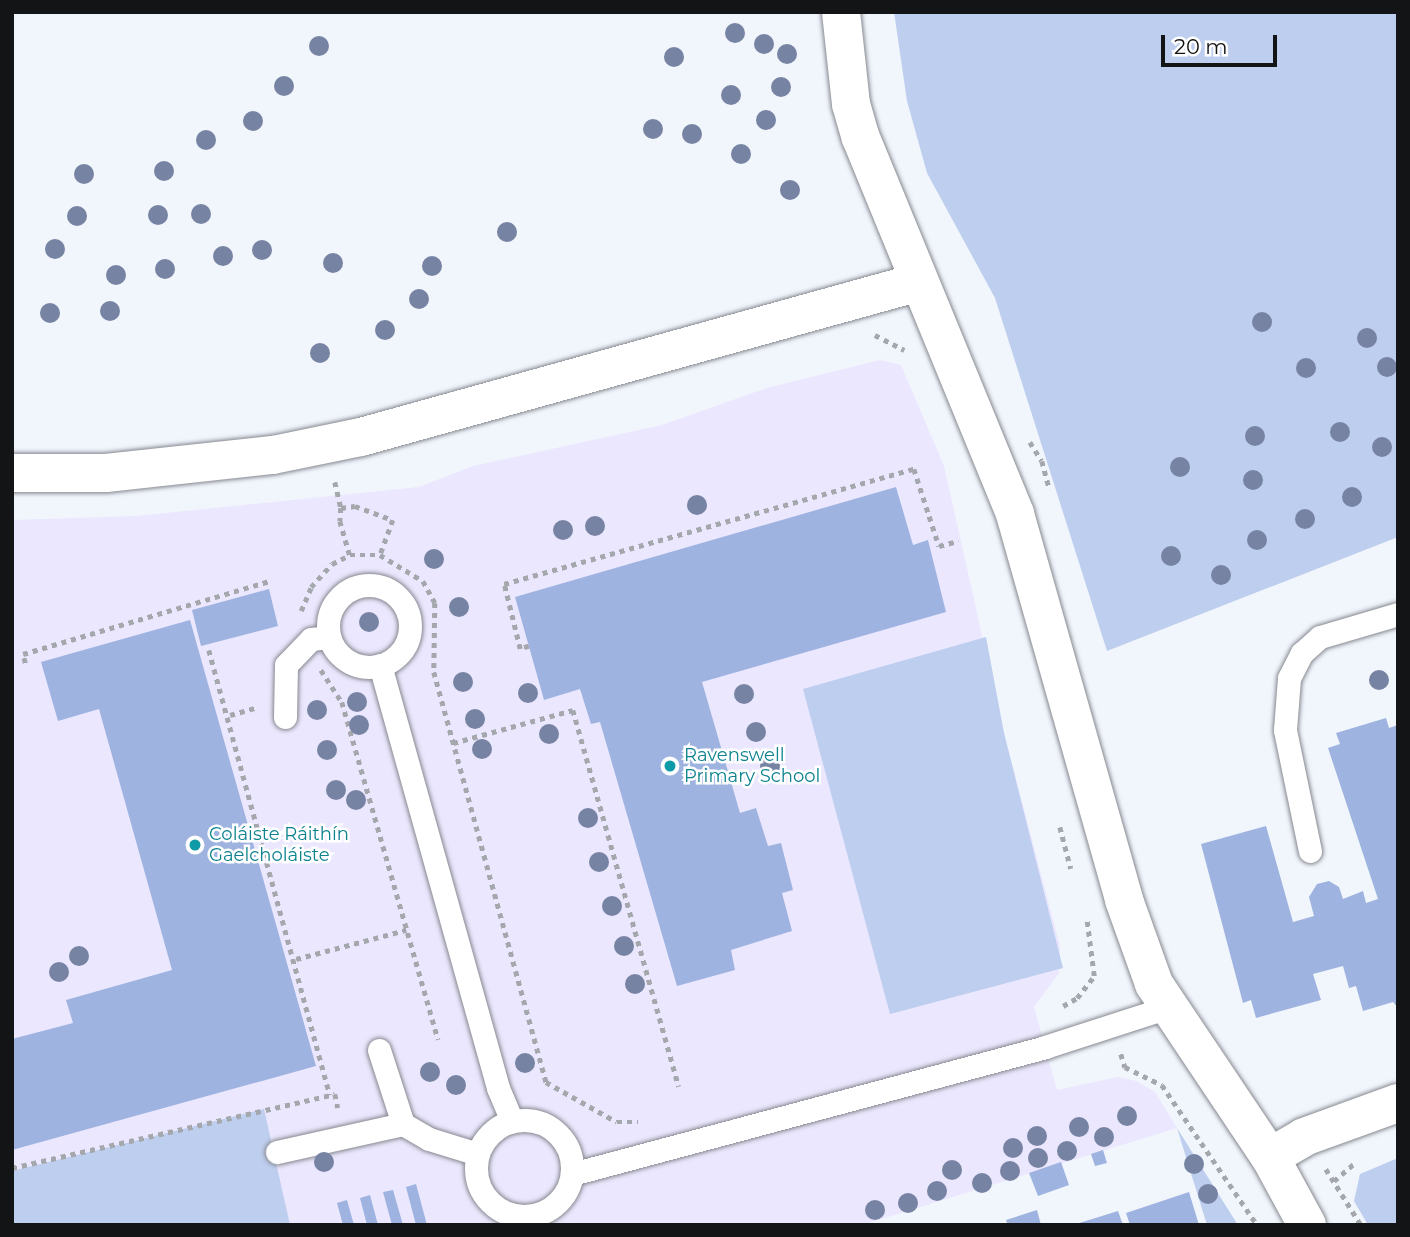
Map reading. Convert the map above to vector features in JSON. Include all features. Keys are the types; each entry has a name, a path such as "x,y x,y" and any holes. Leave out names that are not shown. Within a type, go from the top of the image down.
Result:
{"street":[{"path":"841,12 857,127 874,178 1015,514 1124,900 1166,1008 1270,1157 1307,1225"},
{"path":"12,473 106,473 285,453 361,437 919,282"},
{"path":"1270,1157 1304,1137 1398,1103"}],"lane":[{"path":"365,585 391,591 407,612 408,635 402,650 380,665 368,667 344,659 329,637 329,615 342,595 365,585"},
{"path":"1310,851 1284,730 1289,678 1302,653 1320,638 1398,614"},
{"path":"285,717 283,679 286,665 310,639 329,637"},
{"path":"380,665 498,1088 512,1121"},
{"path":"572,1174 1110,1027 1166,1008"},
{"path":"379,1050 403,1124 429,1139 478,1154"},
{"path":"512,1121 543,1123 556,1131 569,1151 572,1174 563,1195 546,1210 515,1214 494,1204 479,1185 478,1154 485,1139 512,1121"},
{"path":"278,1152 403,1124"}],"path":[{"path":"863,334 887,339 909,353"},
{"path":"529,646 520,649 504,584 914,469 939,546 958,541"},
{"path":"355,506 393,520 380,555 408,568 432,595 438,621 434,672 546,1082 617,1122 640,1122 651,1154"},
{"path":"341,508 340,521 350,555"},
{"path":"25,663 23,654 269,581"},
{"path":"300,647 339,695 438,1040"},
{"path":"209,650 296,959 330,1095"},
{"path":"453,743 573,710 679,1086"},
{"path":"1056,813 1074,877"},
{"path":"1055,1009 1077,998 1094,976 1084,911"},
{"path":"296,959 406,930"},
{"path":"1110,1027 1125,1067 1162,1085 1257,1225"},
{"path":"12,1168 335,1094 347,1136"},
{"path":"1334,1181 1361,1225"}],"shaded area":[{"path":"894,12 1398,12 1398,537 1107,651 995,298 927,173 907,101"},
{"path":"880,360 901,365 944,466 1004,733 1060,946 1059,973 1034,1007 1057,1090 1118,1077 1136,1081 1155,1092 1177,1128 862,1225 12,1225 12,520 137,516 419,487 473,466 662,425 767,388"},
{"path":"986,637 1004,733 1063,968 890,1014 803,689"},
{"path":"264,1109 290,1225 12,1225 12,1171"},
{"path":"1177,1128 1236,1222 1238,1225 1207,1225"},
{"path":"1398,1158 1398,1225 1368,1225 1354,1201 1360,1174"}],"building":[{"name":"Ravenswell Primary School","path":"896,487 913,545 928,540 946,612 702,682 740,813 756,808 768,846 781,843 793,890 782,893 792,931 731,950 735,970 677,986 600,722 591,724 580,689 544,700 515,597"},
{"path":"269,589 278,626 201,646 192,610"},
{"name":"Coláiste Ráithín Gaelcholáiste","path":"190,620 316,1066 12,1150 12,1039 73,1023 66,1000 172,970 99,709 58,721 41,662"},
{"path":"1386,718 1389,728 1398,725 1398,1008 1393,1002 1363,1011 1356,986 1349,988 1343,966 1313,974 1321,1000 1256,1018 1251,1000 1243,1003 1201,844 1266,826 1293,922 1314,916 1309,897 1317,884 1329,881 1339,887 1343,899 1363,891 1366,903 1378,899 1328,748 1340,744 1336,733"},
{"path":"1103,1150 1107,1163 1095,1166 1091,1154"},
{"path":"1061,1162 1069,1185 1038,1196 1029,1173"},
{"path":"416,1184 427,1225 416,1225 406,1187"},
{"path":"393,1190 403,1225 392,1225 383,1192"},
{"path":"1189,1192 1199,1225 1130,1225 1126,1213"},
{"path":"370,1195 378,1225 367,1225 360,1198"},
{"path":"347,1200 354,1225 343,1225 337,1203"},
{"path":"1037,1210 1041,1225 1008,1225 1006,1220"},
{"path":"1118,1211 1123,1225 1076,1225 1076,1224"}],"place":[{"name":"Ravenswell Primary School","path":"670,766"},
{"name":"Coláiste Ráithín Gaelcholáiste","path":"195,845"}]}
